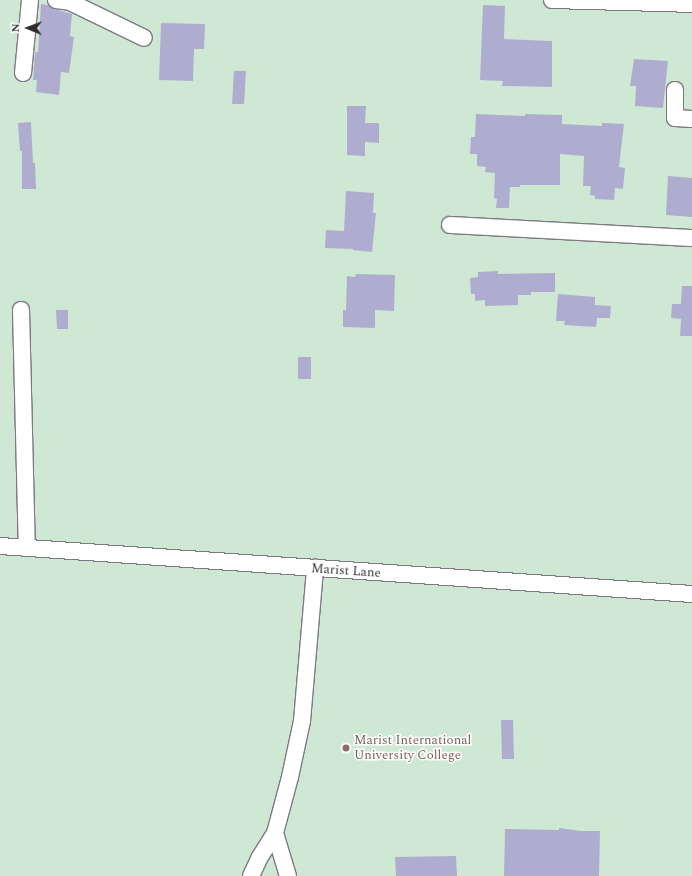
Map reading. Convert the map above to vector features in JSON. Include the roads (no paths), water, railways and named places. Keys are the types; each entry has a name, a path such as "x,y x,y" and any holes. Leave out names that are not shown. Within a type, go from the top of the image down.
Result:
{"street":[{"path":"23,73 30,0"},
{"path":"56,0 70,2 144,38"},
{"path":"552,0 692,4"},
{"path":"675,90 675,118 692,119"},
{"path":"450,225 692,238"},
{"path":"21,310 27,548"},
{"name":"Marist Lane","path":"0,546 692,594"},
{"path":"251,876 260,857 275,833 290,777 302,721 315,568"},
{"path":"275,833 288,876"}],"place":[{"name":"Marist International University College","path":"346,748"}]}
